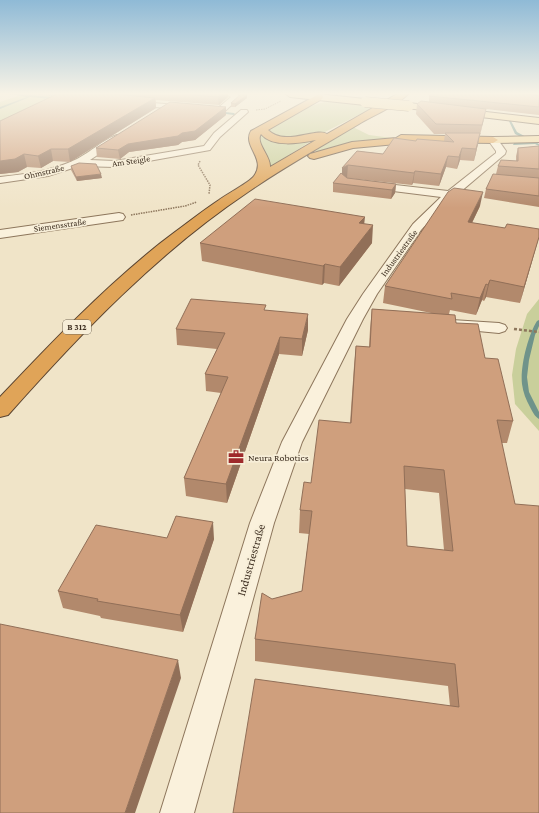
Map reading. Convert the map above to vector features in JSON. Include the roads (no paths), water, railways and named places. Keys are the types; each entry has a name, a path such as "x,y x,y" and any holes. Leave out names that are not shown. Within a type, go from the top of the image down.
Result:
{"highway":[{"path":"256,132 253,137 254,142 262,155 264,166 263,177 340,148 366,143 415,139 493,140"},
{"path":"264,132 267,136 293,140 313,138 332,132"},
{"name":"B 312","path":"0,410 60,344 140,269 204,217 263,177 338,132"},
{"path":"368,132 415,139"}],"main road":[{"path":"493,140 539,139"}],"street":[{"name":"Am Steigle","path":"78,163 115,164 207,148 221,132"},
{"name":"Ohmstraße","path":"0,180 41,174 78,163 126,133"},
{"name":"Industriestraße","path":"177,813 262,522 292,442 363,320 389,266 417,227 451,194 480,178 500,154 501,151 493,140"},
{"path":"355,183 451,194"},
{"name":"Siemensstraße","path":"0,234 119,217"},
{"path":"439,324 499,328"}],"waterway":[{"path":"515,132 539,145"},
{"path":"514,144 534,144"},
{"path":"539,322 535,328 532,338 526,360 524,377 526,392 539,417"}],"place":[{"name":"Neura Robotics","path":"236,457"}]}
